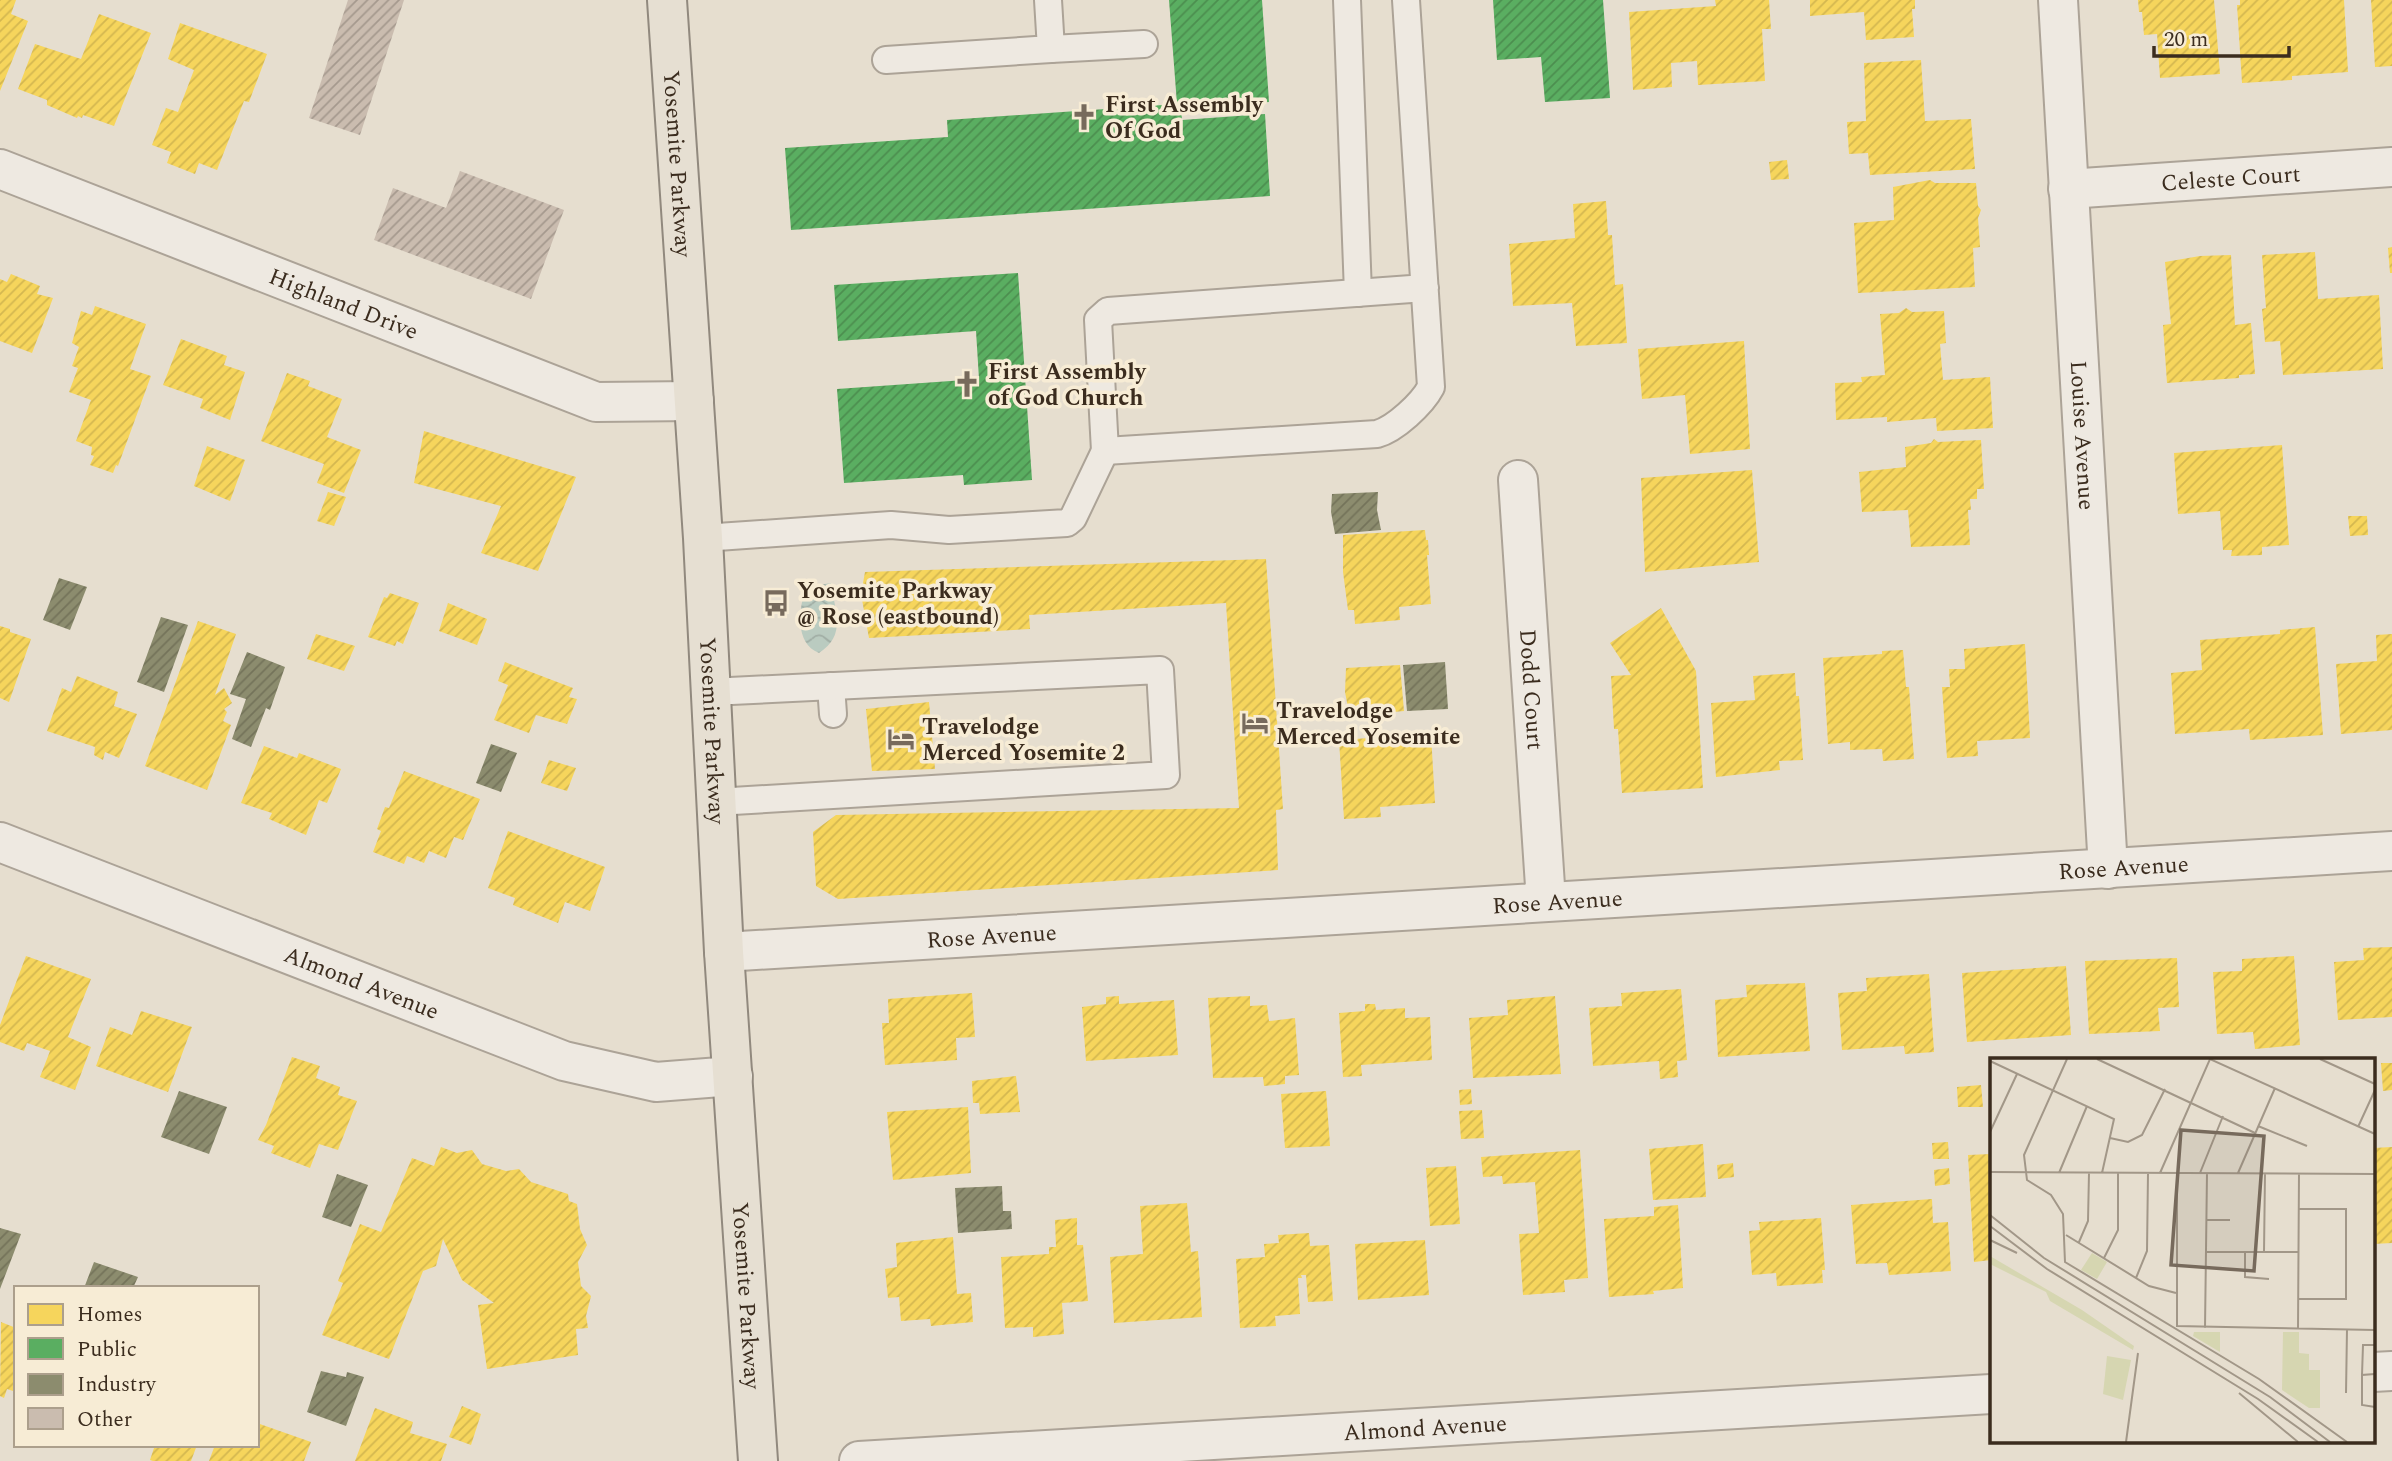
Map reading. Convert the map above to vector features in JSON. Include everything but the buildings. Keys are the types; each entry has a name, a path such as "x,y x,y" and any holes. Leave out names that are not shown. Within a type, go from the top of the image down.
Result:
{"main road":[{"name":"Yosemite Parkway","path":"667,0 694,401 724,952 758,1461"}],"street":[{"name":"Louise Avenue","path":"2058,0 2108,869"},
{"name":"Celeste Court","path":"2068,189 2392,167"},
{"name":"Highland Drive","path":"0,169 596,402 694,401"},
{"name":"Dodd Court","path":"1518,480 1546,901"},
{"name":"Almond Avenue","path":"0,842 564,1062 656,1082 733,1076"},
{"name":"Rose Avenue","path":"724,952 2392,851"},
{"path":"2374,1372 2392,1371"},
{"name":"Almond Avenue","path":"859,1461 1990,1394"}],"lane":[{"path":"1048,0 1051,49"},
{"path":"1347,0 1359,293"},
{"path":"1105,451 1377,434 1385,431 1427,394 1431,387 1406,0"},
{"path":"886,60 1144,44"},
{"path":"702,538 891,525 949,530 1067,523 1073,518 1105,451 1098,320 1102,314 1108,311 1425,288"},
{"path":"710,692 1160,670 1166,775 837,784 716,802"},
{"path":"831,685 833,714"}],"water":[{"path":"831,583 836,631 828,646 819,653 805,641 800,614 806,587"}],"place":[{"name":"First Assembly Of God","path":"1084,117"},
{"name":"First Assembly of God Church","path":"967,384"},
{"name":"Yosemite Parkway @ Rose (eastbound)","path":"776,603"},
{"name":"Travelodge Merced Yosemite","path":"1255,723"},
{"name":"Travelodge Merced Yosemite 2","path":"901,739"}]}
